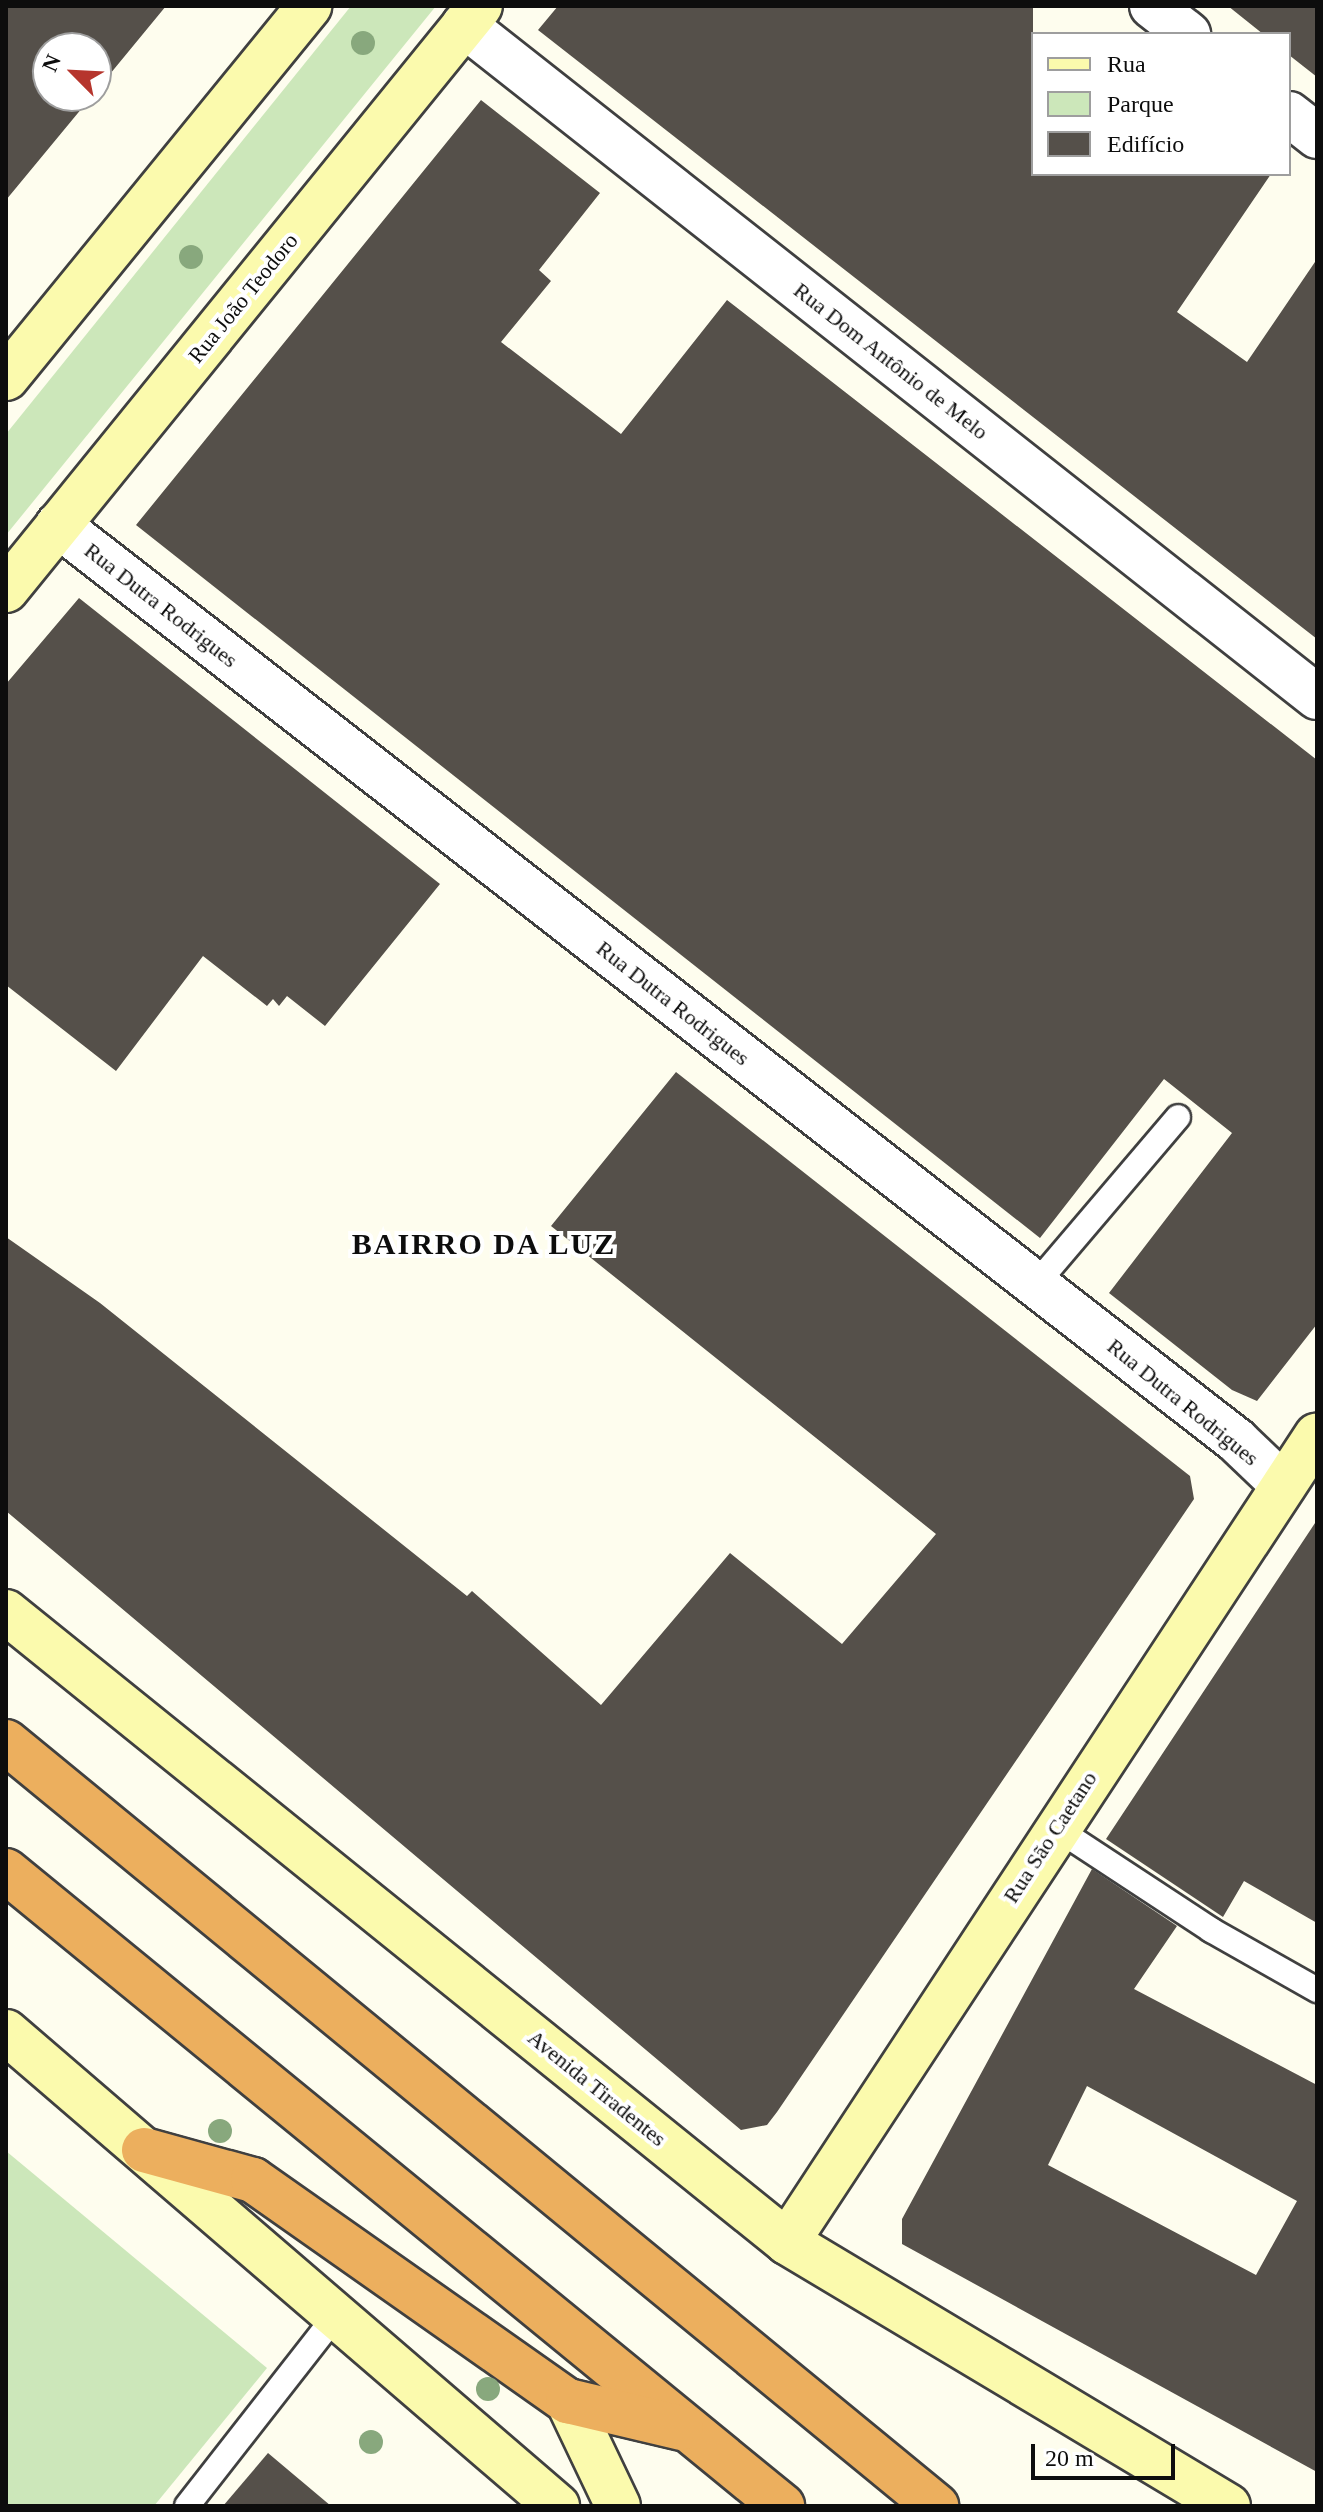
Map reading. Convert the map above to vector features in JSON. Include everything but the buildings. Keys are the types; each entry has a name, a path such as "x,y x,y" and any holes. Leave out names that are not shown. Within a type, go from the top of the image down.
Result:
{"highway":[{"path":"6,1742 936,2506"},
{"path":"6,1871 782,2506"},
{"path":"144,2150 253,2180 568,2401 691,2430"}],"main road":[{"path":"6,378 309,6"},
{"name":"Rua João Teodoro","path":"6,590 472,16"},
{"name":"Rua São Caetano","path":"787,2242 1056,1828 1317,1435"},
{"name":"Avenida Tiradentes","path":"6,1612 787,2242 1228,2506"},
{"path":"6,2032 557,2506"},
{"path":"568,2401 618,2506"}],"street":[{"path":"1152,6 1185,32"},
{"name":"Rua Dom Antônio de Melo","path":"472,16 1317,697"},
{"path":"1291,116 1317,136"},
{"name":"Rua Dutra Rodrigues","path":"58,525 1237,1441 1283,1485"}],"lane":[{"path":"1036,1284 1178,1117"},
{"path":"1056,1828 1211,1930 1317,1990"},
{"path":"187,2506 336,2315"}],"green space":[{"path":"351,6 436,6 6,535 6,434"},
{"path":"6,2151 267,2368 154,2506 6,2506"}],"district":[{"name":"BAIRRO DA LUZ","path":"484,1244"}]}
